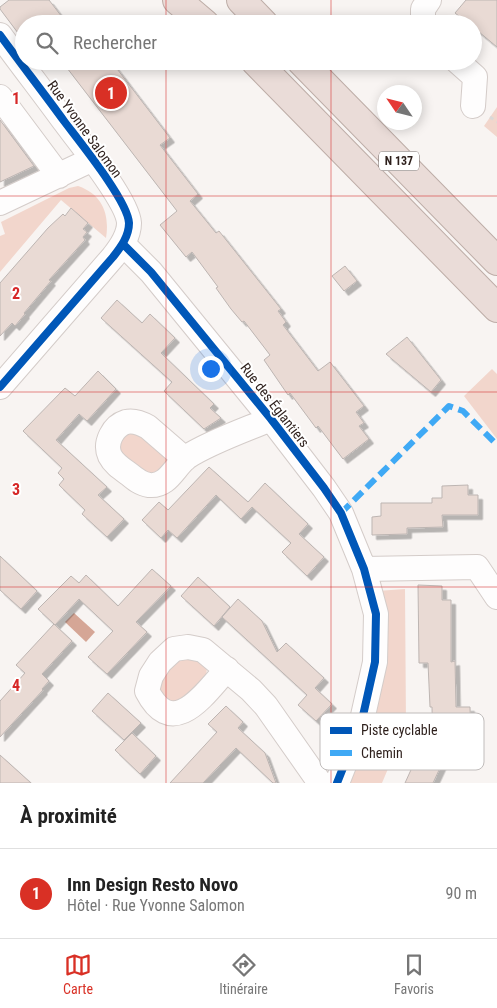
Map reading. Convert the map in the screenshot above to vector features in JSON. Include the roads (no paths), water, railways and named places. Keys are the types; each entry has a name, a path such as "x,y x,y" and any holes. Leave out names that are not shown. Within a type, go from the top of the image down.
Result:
{"highway":[{"path":"177,0 194,15"},
{"path":"194,0 209,15"},
{"path":"241,0 255,15"},
{"path":"261,70 274,81"},
{"name":"N 137","path":"264,70 497,308"},
{"name":"N 137","path":"310,70 497,261"}],"street":[{"path":"423,15 423,9 429,0"},
{"name":"Rue Yvonne Salomon","path":"0,35 15,55"},
{"name":"Rue Yvonne Salomon","path":"26,70 93,159 126,211 129,222 128,232 123,244"},
{"path":"468,70 475,76 473,106"},
{"path":"0,98 59,176"},
{"path":"0,203 93,159"},
{"path":"0,387 123,244"},
{"name":"Rue des Églantiers","path":"123,244 151,272 271,419 341,513 364,569 376,614 375,662 364,713"},
{"path":"185,459 196,451 271,419"},
{"path":"364,569 477,567 497,596"},
{"path":"227,669 266,706 320,783"},
{"name":"Rue des Églantiers","path":"337,783 342,770"}],"place":[{"name":"Inn Design Resto Novo","path":"111,93"}]}
